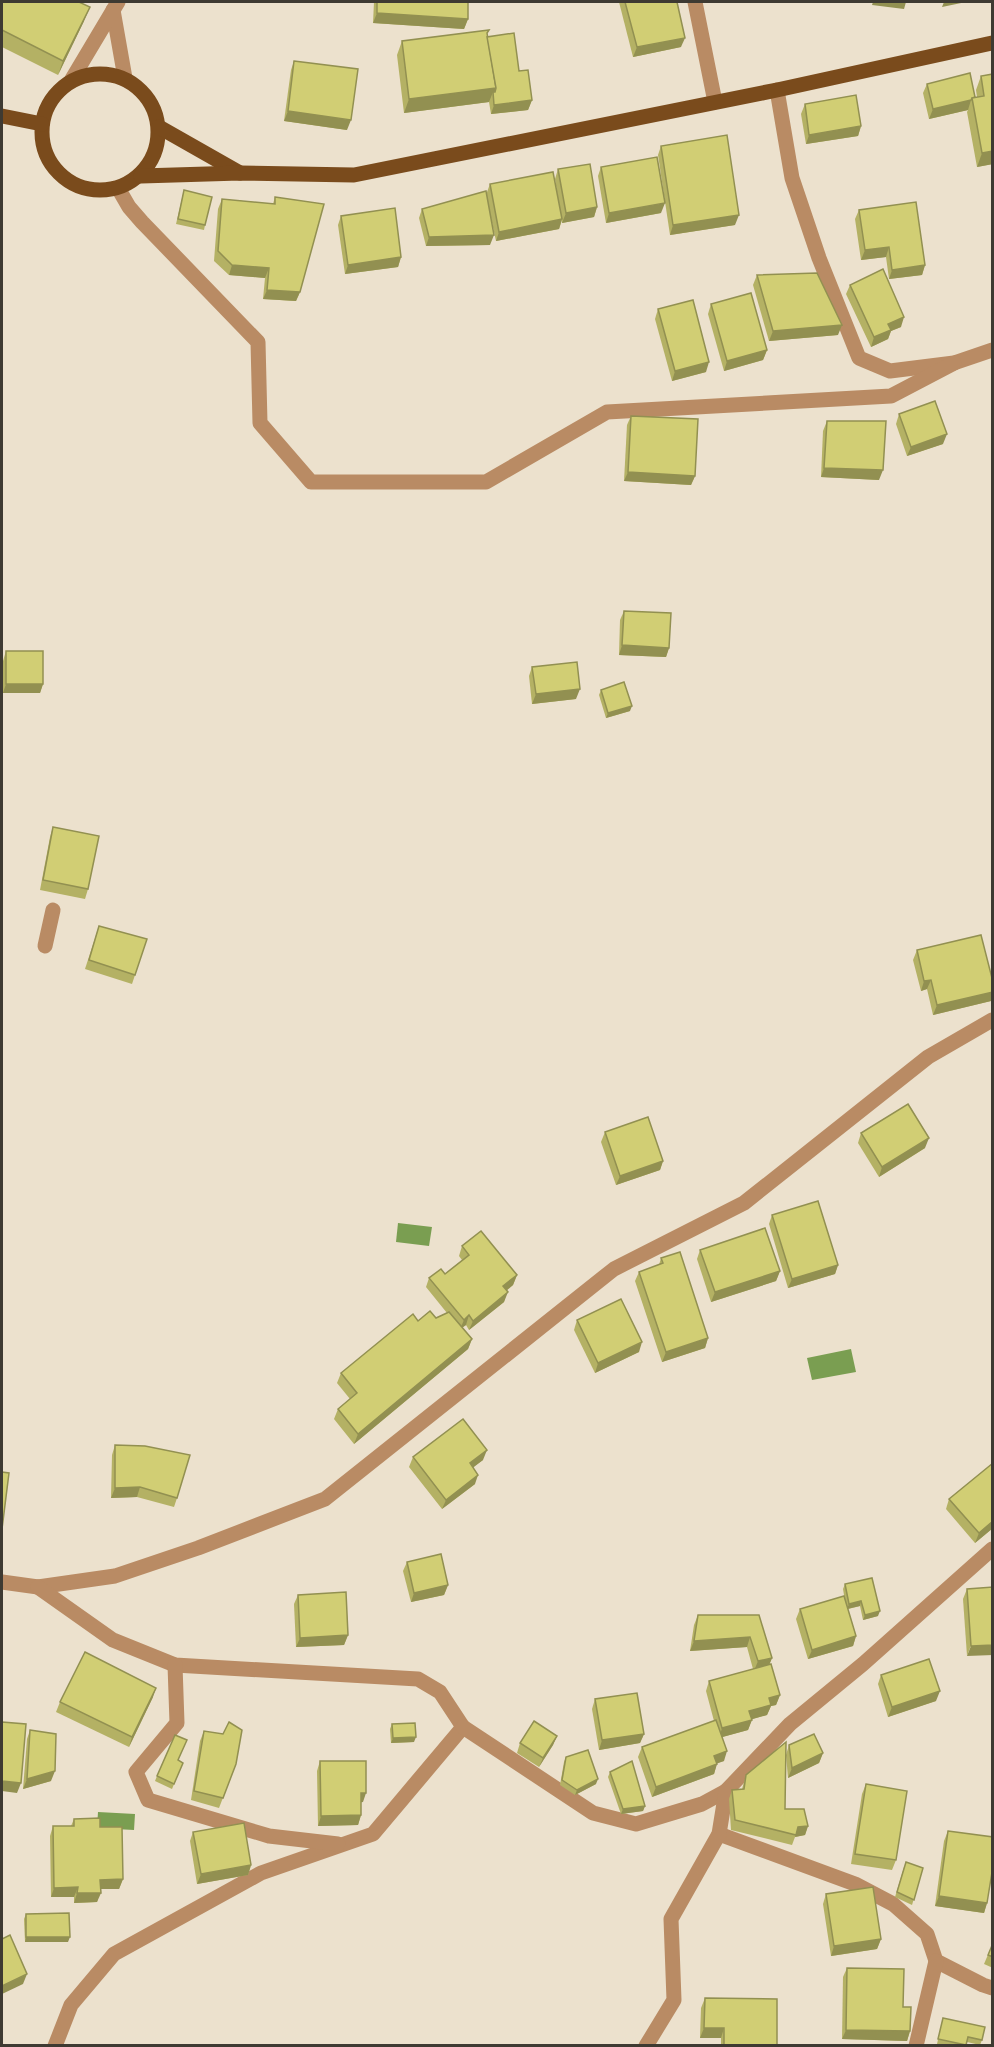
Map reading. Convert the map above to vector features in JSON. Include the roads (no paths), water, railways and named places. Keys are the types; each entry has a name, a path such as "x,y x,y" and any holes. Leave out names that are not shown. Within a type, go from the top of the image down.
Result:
{"main road":[{"path":"141,176 157,147 159,127 154,109 145,93 125,78 104,73 72,79 59,89 47,105 42,124 42,144 50,162 63,177 80,187 99,190 118,188 141,176 240,173 354,175 777,90 993,43"},
{"path":"2,116 42,124"},
{"path":"159,127 240,173"}],"street":[{"path":"695,2 715,102"},
{"path":"115,6 125,78"},
{"path":"72,79 115,6"},
{"path":"777,90 792,178 819,258 859,358 890,371 954,363"},
{"path":"118,188 129,207 142,222 258,342 260,423 311,482 486,482 607,412 891,396 954,363 993,350"},
{"path":"45,946 53,910"},
{"path":"2,1582 38,1587 115,1576 198,1548 325,1499 614,1269 744,1203 928,1057 993,1020"},
{"path":"38,1587 113,1640 175,1665 418,1678 440,1692 463,1727 593,1813 636,1824 702,1804 726,1791 790,1724 993,1549"},
{"path":"175,1665 177,1723 136,1772 148,1800 269,1836 343,1844"},
{"path":"55,2046 71,2005 114,1954 261,1874 374,1834 463,1727"},
{"path":"646,2046 674,2000 671,1919 719,1834 726,1791"},
{"path":"719,1834 855,1884 893,1904 927,1934 936,1961 916,2046"},
{"path":"936,1961 993,1988"}]}
